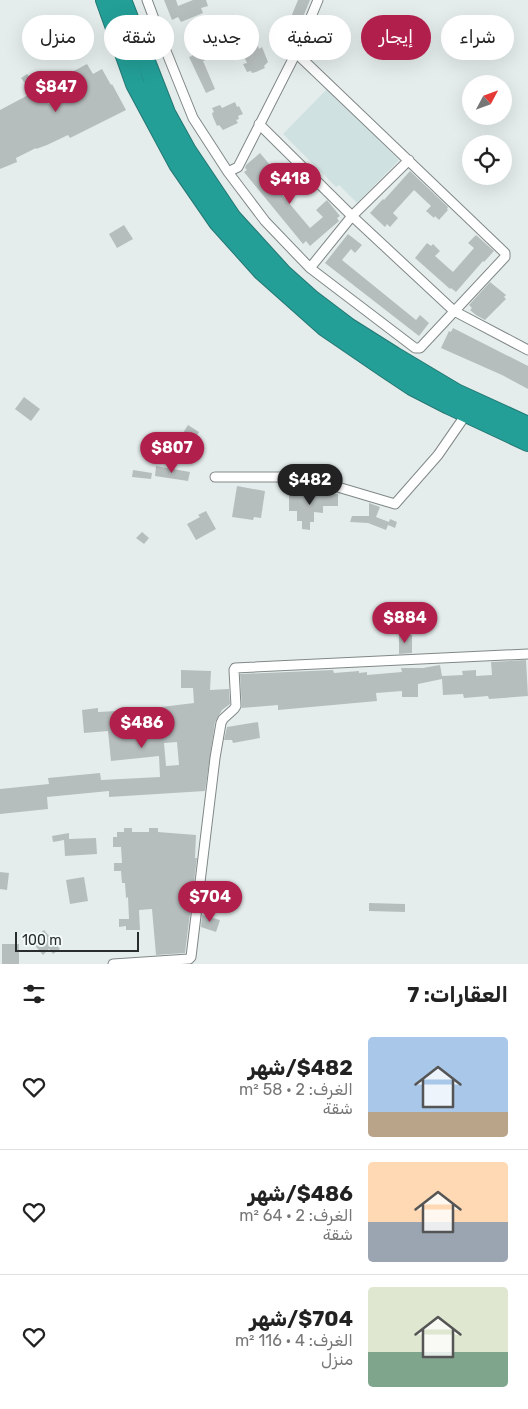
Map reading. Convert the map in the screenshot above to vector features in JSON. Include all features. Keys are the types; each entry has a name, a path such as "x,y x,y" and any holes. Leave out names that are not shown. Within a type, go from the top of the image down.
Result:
{"highway":[{"path":"105,0 135,84 158,127 178,164 218,222 239,248 325,327 412,386 528,442"},
{"path":"122,0 166,113 187,151 232,218 276,268 311,300 386,351 456,392 528,426"}],"street":[{"path":"147,0 193,118 228,172 265,220 310,268 415,348 420,348 505,257 505,253 303,60"},
{"path":"312,15 318,0"},
{"path":"228,172 238,167 292,60"},
{"path":"259,124 352,216 454,312 528,350"},
{"path":"310,268 352,216 409,160"},
{"path":"215,477 304,477 395,504 438,455 467,413"},
{"path":"112,964 189,959 191,957 216,758 223,718 236,706 235,668 528,654"}],"shaded area":[{"path":"327,89 399,160 357,203 339,185 336,187 283,134"}],"building":[{"path":"164,0 176,0 178,6 193,0 206,0 208,6 201,8 203,13 198,15 184,15 184,21 181,22 178,17 174,19 174,15 170,15"},
{"path":"298,0 310,0 304,15 292,15"},
{"path":"262,47 268,62 264,66 265,68 252,73 251,71 247,72 243,64 247,63 246,60 259,60 259,49"},
{"path":"190,60 206,60 203,61 215,89 206,93"},
{"path":"87,64 93,74 102,69 126,110 70,138 68,135 36,148 16,158 17,162 0,169 0,110 32,93 21,78 27,74 39,88 48,104 67,93 59,79"},
{"path":"235,102 243,114 238,116 239,119 236,120 238,123 223,130 219,125 217,126 212,108 220,105 222,108"},
{"path":"260,153 270,165 262,171 310,228 323,217 316,210 327,200 340,216 337,218 339,221 310,246 306,241 303,244 244,172 247,170 245,168 246,165"},
{"path":"410,171 448,207 448,210 439,220 435,216 434,218 426,211 431,206 414,190 393,213 398,218 390,227 387,224 385,227 370,213"},
{"path":"124,225 133,239 117,248 109,234"},
{"path":"348,234 362,245 355,253 351,249 342,260 416,320 420,315 429,323 419,336 325,263"},
{"path":"476,235 494,251 456,292 450,289 415,258 427,243 431,246 433,244 440,251 435,256 453,272 474,248 468,243"},
{"path":"490,282 506,295 504,297 506,299 485,320 470,310 472,308 469,305"},
{"path":"453,328 528,366 528,389 502,375 441,348 449,331 451,332"},
{"path":"24,397 40,409 31,421 15,409"},
{"path":"188,425 199,432 190,446 179,439"},
{"path":"156,466 190,472 188,481 155,476"},
{"path":"133,470 152,473 151,479 132,477"},
{"path":"237,486 265,491 261,518 254,517 253,520 232,517"},
{"path":"289,493 338,494 338,506 323,506 323,513 314,512 314,522 310,522 310,530 302,529 302,521 297,521 297,511 289,511"},
{"path":"369,503 380,507 376,517 389,522 390,519 397,522 395,528 388,525 386,530 368,523 350,522 352,516 369,516"},
{"path":"206,511 216,529 196,540 187,524 200,517 198,515"},
{"path":"142,532 149,538 144,544 136,538"},
{"path":"399,635 412,635 412,653 399,654"},
{"path":"526,660 528,696 489,699 488,696 464,698 463,694 443,695 442,679 418,684 418,697 402,697 402,691 376,693 377,701 278,710 278,705 242,708 240,674 333,670 334,673 367,672 367,675 402,672 401,668 423,668 440,665 442,676 463,675 462,671 476,670 476,676 492,675 491,662"},
{"path":"181,670 211,671 210,690 229,689 230,704 222,710 215,722 205,791 109,797 109,791 47,797 48,809 0,814 0,789 49,784 48,778 100,773 101,780 160,777 159,756 111,761 108,731 84,733 82,710 98,708 98,712 134,710 135,714 154,712 153,708 194,703 193,688 181,688","holes":["177,742 179,765 166,766 164,743"]},
{"path":"258,722 260,738 233,743 232,740 224,740 227,727"},
{"path":"124,828 132,828 132,832 149,832 149,828 158,828 158,832 196,835 195,858 197,858 185,953 156,955 152,909 139,910 140,930 126,930 126,926 119,927 119,919 129,919 128,897 126,898 125,883 122,883 121,871 114,871 114,863 122,863 121,847 113,847 113,837 117,837 117,832 124,832"},
{"path":"69,833 69,839 96,838 97,854 65,856 64,840 53,842 52,836"},
{"path":"0,872 9,873 7,890 0,889"},
{"path":"84,877 88,901 70,904 66,880"},
{"path":"369,903 405,904 405,912 369,911"},
{"path":"202,915 220,920 216,932 201,927"},
{"path":"44,930 60,949 53,954 49,949 43,955 31,941"},
{"path":"2,944 19,944 19,964 2,964"}]}
